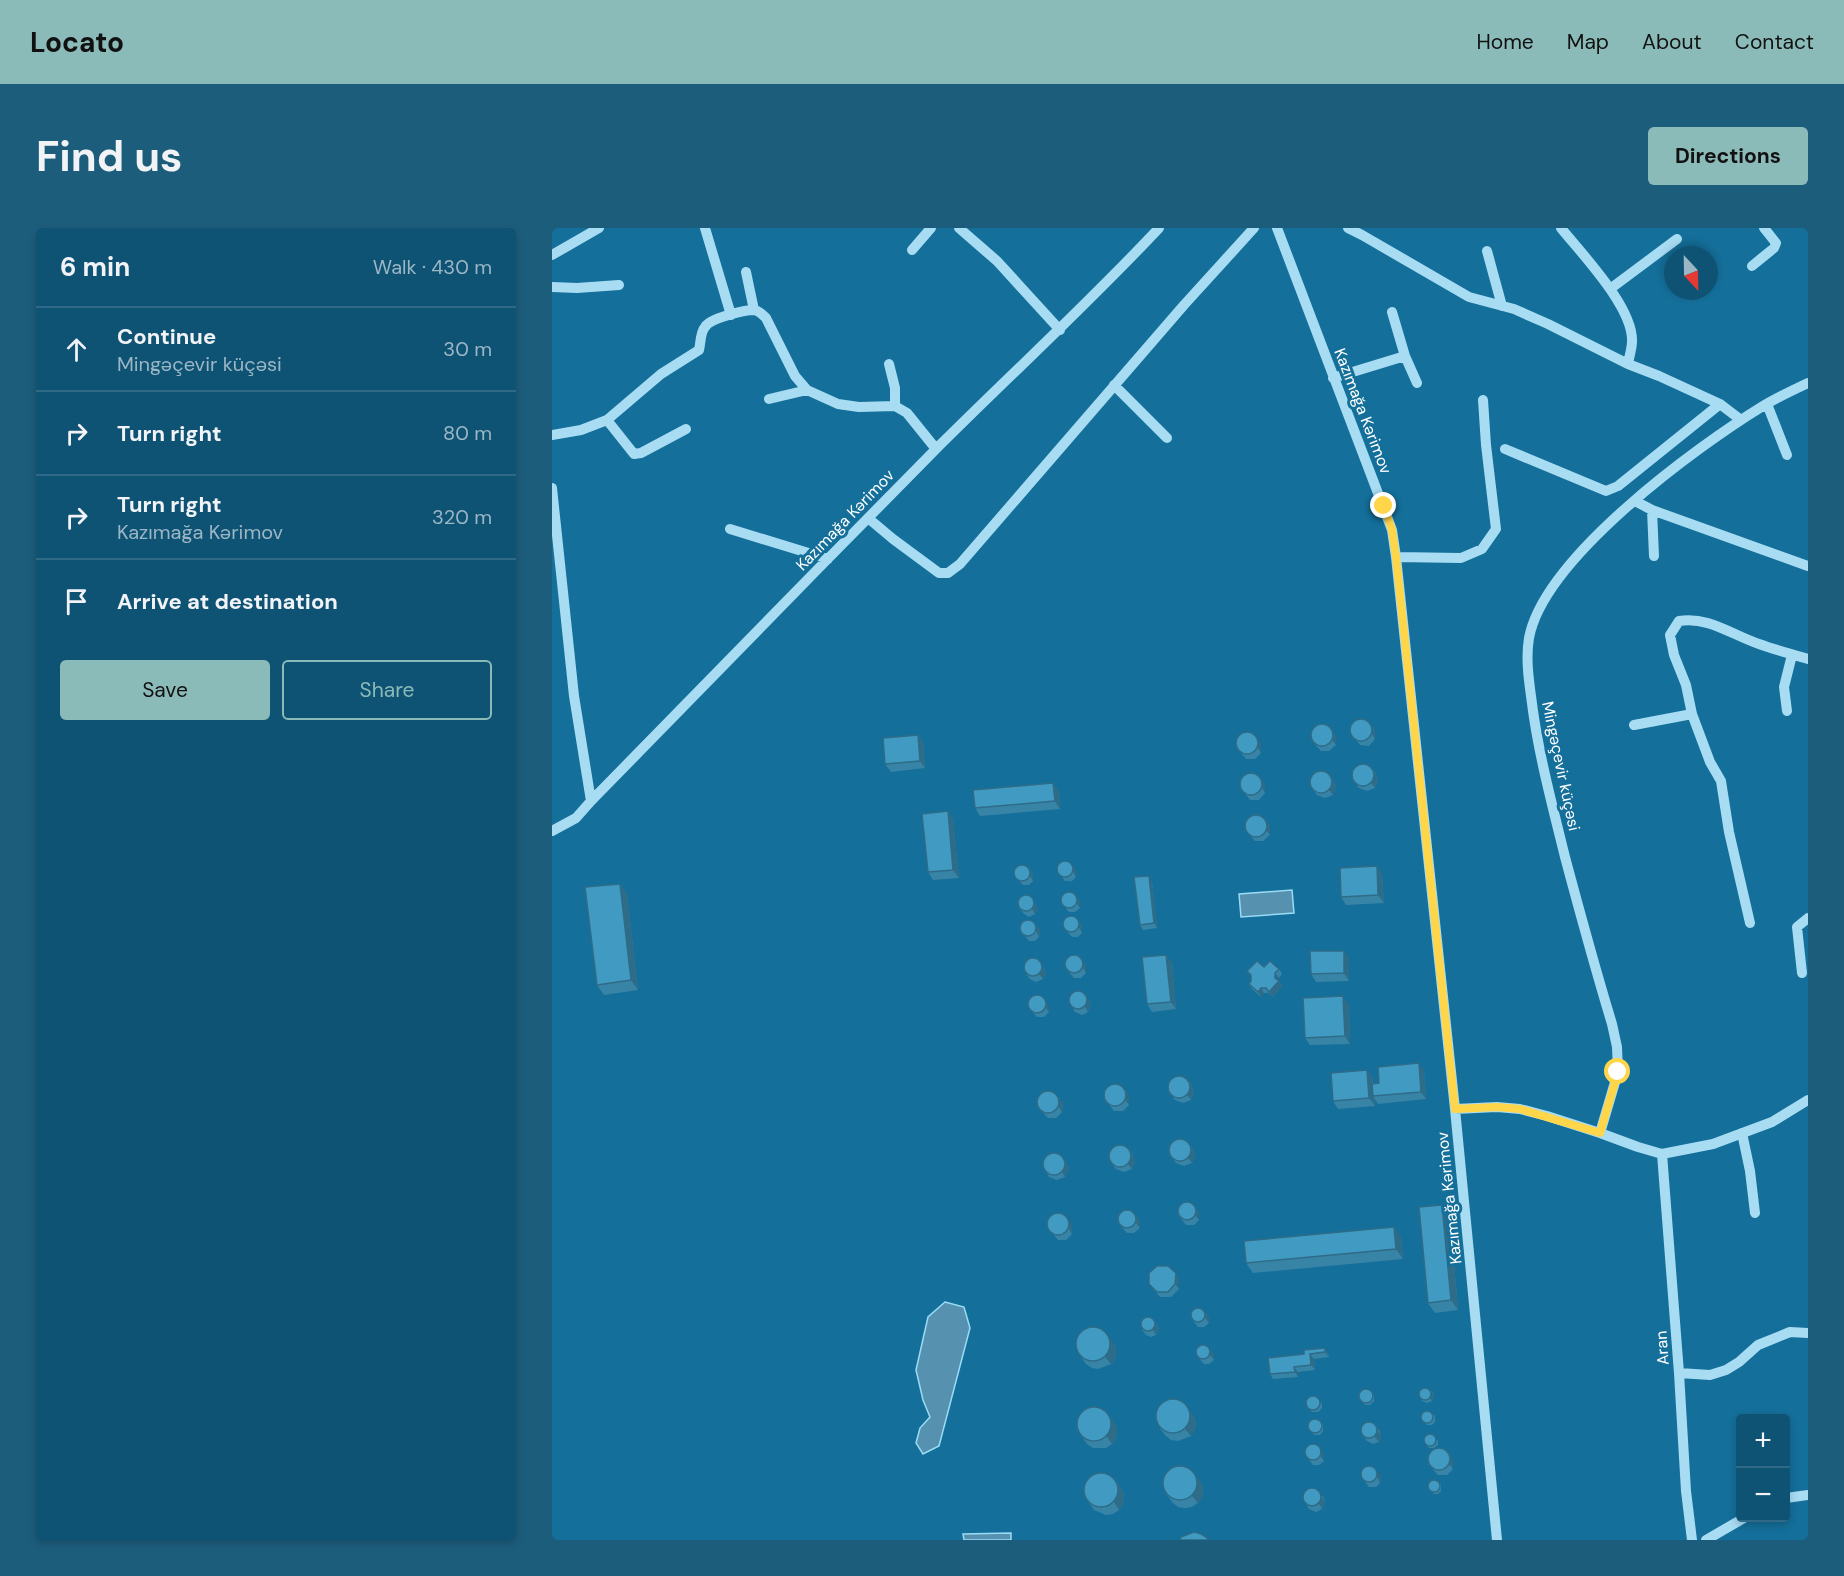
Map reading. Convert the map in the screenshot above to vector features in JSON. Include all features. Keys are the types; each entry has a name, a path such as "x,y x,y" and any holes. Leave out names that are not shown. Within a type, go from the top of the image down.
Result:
{"street":[{"path":"552,255 599,228"},
{"path":"705,228 731,315"},
{"path":"912,250 931,228"},
{"path":"959,228 997,261 1060,330"},
{"name":"Kazımağa Kərimov","path":"552,831 576,819 591,801 936,449 1060,330 1159,228"},
{"path":"868,518 939,573 948,573 960,564 1184,304 1254,228"},
{"name":"Kazımağa Kərimov","path":"1277,228 1392,530 1455,1109 1497,1540"},
{"path":"1348,228 1469,297 1514,309 1548,324 1628,364 1720,405 1741,420"},
{"path":"1561,228 1610,290 1625,315 1632,341 1628,364"},
{"path":"1752,266 1774,248 1776,243 1764,228"},
{"path":"1610,290 1677,239"},
{"path":"1487,251 1502,306"},
{"path":"746,272 754,310"},
{"path":"552,287 619,285"},
{"path":"552,435 581,430 607,420 630,398 661,374 699,350 702,333 709,322 754,310 766,318 795,376 807,390 838,404 859,407 895,406 907,413 936,449"},
{"path":"1392,312 1405,356 1417,383"},
{"path":"1333,378 1405,356"},
{"path":"889,364 895,406"},
{"name":"Mingəçevir küçəsi","path":"1600,1133 1618,1072 1617,1047 1548,792 1527,667 1529,638 1541,605 1583,548 1687,458 1741,420 1808,383"},
{"path":"1114,386 1167,438"},
{"path":"770,399 807,390"},
{"path":"1396,557 1461,558 1482,549 1496,530 1483,400"},
{"path":"1767,404 1787,455"},
{"path":"1505,449 1606,491 1618,486 1720,405"},
{"path":"607,420 634,454 641,453 686,429"},
{"path":"552,488 574,696 591,801"},
{"path":"1635,501 1652,510 1808,566"},
{"path":"1652,510 1654,556"},
{"path":"730,529 828,559"},
{"path":"1750,923 1729,832 1721,782 1710,762 1692,714 1686,685 1674,655 1670,636 1679,621 1691,619 1705,621 1757,644 1808,659"},
{"path":"1787,711 1784,687 1792,655"},
{"path":"1634,725 1692,714"},
{"path":"1802,973 1797,927 1808,918"},
{"path":"1455,1109 1497,1107 1520,1109 1662,1154 1713,1144 1772,1122 1808,1100"},
{"path":"1742,1133 1750,1171 1755,1213"},
{"name":"Aran","path":"1662,1154 1686,1491 1692,1540"},
{"path":"1678,1373 1710,1375 1726,1370 1739,1362 1758,1345 1790,1332 1808,1333"},
{"path":"1790,1497 1808,1495"},
{"path":"1706,1540 1736,1522"}],"water":[{"path":"1292,890 1294,913 1241,917 1239,894"},
{"path":"945,1302 964,1307 970,1328 939,1446 923,1454 916,1443 920,1428 930,1417 923,1400 916,1370 928,1317"},
{"path":"1011,1533 1011,1540 964,1540 963,1534"}],"building":[{"path":"1361,719 1369,722 1372,730 1369,738 1361,741 1353,738 1350,730 1353,722"},
{"path":"1322,724 1330,727 1333,735 1330,743 1322,746 1314,743 1311,735 1314,727"},
{"path":"1247,732 1255,735 1258,743 1255,751 1247,754 1239,751 1236,743 1239,735"},
{"path":"918,735 920,761 885,764 883,738"},
{"path":"1363,764 1371,767 1374,775 1371,783 1363,786 1355,783 1352,775 1355,767"},
{"path":"1321,771 1329,774 1332,782 1329,790 1321,793 1313,790 1310,782 1313,774"},
{"path":"1251,773 1259,776 1262,784 1259,792 1251,795 1243,792 1240,784 1243,776"},
{"path":"1053,783 1055,801 975,808 973,790"},
{"path":"948,811 953,870 928,872 922,814"},
{"path":"1256,815 1264,818 1267,826 1264,834 1256,837 1248,834 1245,826 1248,818"},
{"path":"1065,861 1073,869 1065,877 1057,869"},
{"path":"1022,865 1030,873 1022,881 1014,873"},
{"path":"1377,866 1378,895 1341,897 1340,868"},
{"path":"1149,876 1154,923 1140,925 1134,877"},
{"path":"620,884 631,980 597,985 585,887"},
{"path":"1069,892 1077,900 1069,908 1061,900"},
{"path":"1026,895 1034,903 1026,911 1018,903"},
{"path":"1071,916 1079,924 1071,932 1063,924"},
{"path":"1028,920 1036,928 1028,936 1020,928"},
{"path":"1310,951 1344,951 1344,973 1311,974"},
{"path":"1074,955 1080,958 1083,964 1080,970 1074,973 1068,970 1065,964 1068,958"},
{"path":"1166,955 1171,1002 1147,1004 1142,957"},
{"path":"1033,958 1039,961 1042,967 1039,973 1033,976 1027,973 1024,967 1027,961"},
{"path":"1257,961 1264,967 1270,961 1279,969 1275,973 1275,978 1279,981 1269,992 1266,988 1261,988 1258,992 1249,984 1251,975 1247,971"},
{"path":"1078,991 1084,994 1087,1000 1084,1006 1078,1009 1072,1006 1069,1000 1072,994"},
{"path":"1037,995 1043,998 1046,1004 1043,1010 1037,1013 1031,1010 1028,1004 1031,998"},
{"path":"1343,996 1345,1036 1305,1038 1303,998"},
{"path":"1419,1063 1421,1092 1373,1096 1372,1084 1379,1083 1378,1067"},
{"path":"1367,1070 1369,1098 1333,1101 1331,1073"},
{"path":"1179,1076 1187,1079 1190,1087 1187,1095 1179,1098 1171,1095 1168,1087 1171,1079"},
{"path":"1115,1084 1123,1087 1126,1095 1123,1103 1115,1106 1107,1103 1104,1095 1107,1087"},
{"path":"1048,1091 1056,1094 1059,1102 1056,1110 1048,1113 1040,1110 1037,1102 1040,1094"},
{"path":"1180,1139 1188,1142 1191,1150 1188,1158 1180,1161 1172,1158 1169,1150 1172,1142"},
{"path":"1120,1145 1128,1148 1131,1156 1128,1164 1120,1167 1112,1164 1109,1156 1112,1148"},
{"path":"1054,1153 1062,1156 1065,1164 1062,1172 1054,1175 1046,1172 1043,1164 1046,1156"},
{"path":"1187,1202 1193,1205 1196,1211 1193,1217 1187,1220 1181,1217 1178,1211 1181,1205"},
{"path":"1442,1205 1451,1300 1428,1303 1419,1207"},
{"path":"1127,1210 1133,1213 1136,1219 1133,1225 1127,1228 1121,1225 1118,1219 1121,1213"},
{"path":"1058,1213 1066,1216 1069,1224 1066,1232 1058,1235 1050,1232 1047,1224 1050,1216"},
{"path":"1394,1227 1396,1249 1246,1263 1244,1241"},
{"path":"1157,1266 1168,1266 1176,1273 1175,1284 1168,1292 1157,1292 1149,1284 1149,1273"},
{"path":"1195,1308 1201,1308 1205,1315 1201,1322 1195,1322 1191,1318 1191,1312"},
{"path":"1145,1317 1151,1317 1155,1324 1151,1331 1145,1331 1141,1327 1141,1321"},
{"path":"1093,1327 1105,1332 1110,1344 1105,1356 1093,1361 1081,1356 1076,1344 1081,1332"},
{"path":"1200,1345 1206,1345 1210,1352 1206,1359 1200,1359 1196,1355 1196,1349"},
{"path":"1325,1348 1325,1352 1310,1354 1311,1365 1294,1367 1295,1372 1270,1374 1268,1358 1304,1354 1304,1350"},
{"path":"1427,1388 1431,1394 1427,1400 1423,1400 1419,1392"},
{"path":"1366,1389 1371,1391 1373,1396 1371,1401 1366,1403 1361,1401 1359,1396 1361,1391"},
{"path":"1313,1396 1318,1398 1320,1403 1318,1408 1313,1410 1308,1408 1306,1403 1308,1398"},
{"path":"1173,1399 1185,1404 1190,1416 1185,1428 1173,1433 1161,1428 1156,1416 1161,1404"},
{"path":"1094,1407 1106,1412 1111,1424 1106,1436 1094,1441 1082,1436 1077,1424 1082,1412"},
{"path":"1429,1411 1433,1417 1429,1423 1425,1423 1421,1415"},
{"path":"1315,1419 1320,1421 1322,1426 1320,1431 1315,1433 1310,1431 1308,1426 1310,1421"},
{"path":"1366,1422 1372,1422 1377,1430 1375,1436 1366,1438 1361,1433 1361,1427"},
{"path":"1432,1434 1435,1435 1435,1445 1428,1446 1425,1445 1424,1438 1425,1435"},
{"path":"1313,1444 1319,1446 1321,1452 1319,1458 1313,1460 1307,1458 1305,1452 1307,1446"},
{"path":"1439,1448 1447,1451 1450,1459 1447,1467 1439,1470 1431,1467 1428,1459 1431,1451"},
{"path":"1180,1466 1192,1471 1197,1483 1192,1495 1180,1500 1168,1495 1163,1483 1168,1471"},
{"path":"1366,1466 1372,1466 1377,1474 1375,1480 1366,1482 1361,1477 1361,1471"},
{"path":"1101,1473 1113,1478 1118,1490 1113,1502 1101,1507 1089,1502 1084,1490 1089,1478"},
{"path":"1434,1480 1440,1486 1434,1492 1428,1486"},
{"path":"1312,1488 1318,1491 1321,1497 1318,1503 1312,1506 1306,1503 1303,1497 1306,1491"},
{"path":"1194,1532 1208,1540 1180,1540 1181,1537"}],"route":[{"path":"1384,506 1392,530 1396,557 1455,1109 1497,1107 1520,1109 1600,1133 1618,1072"}]}
